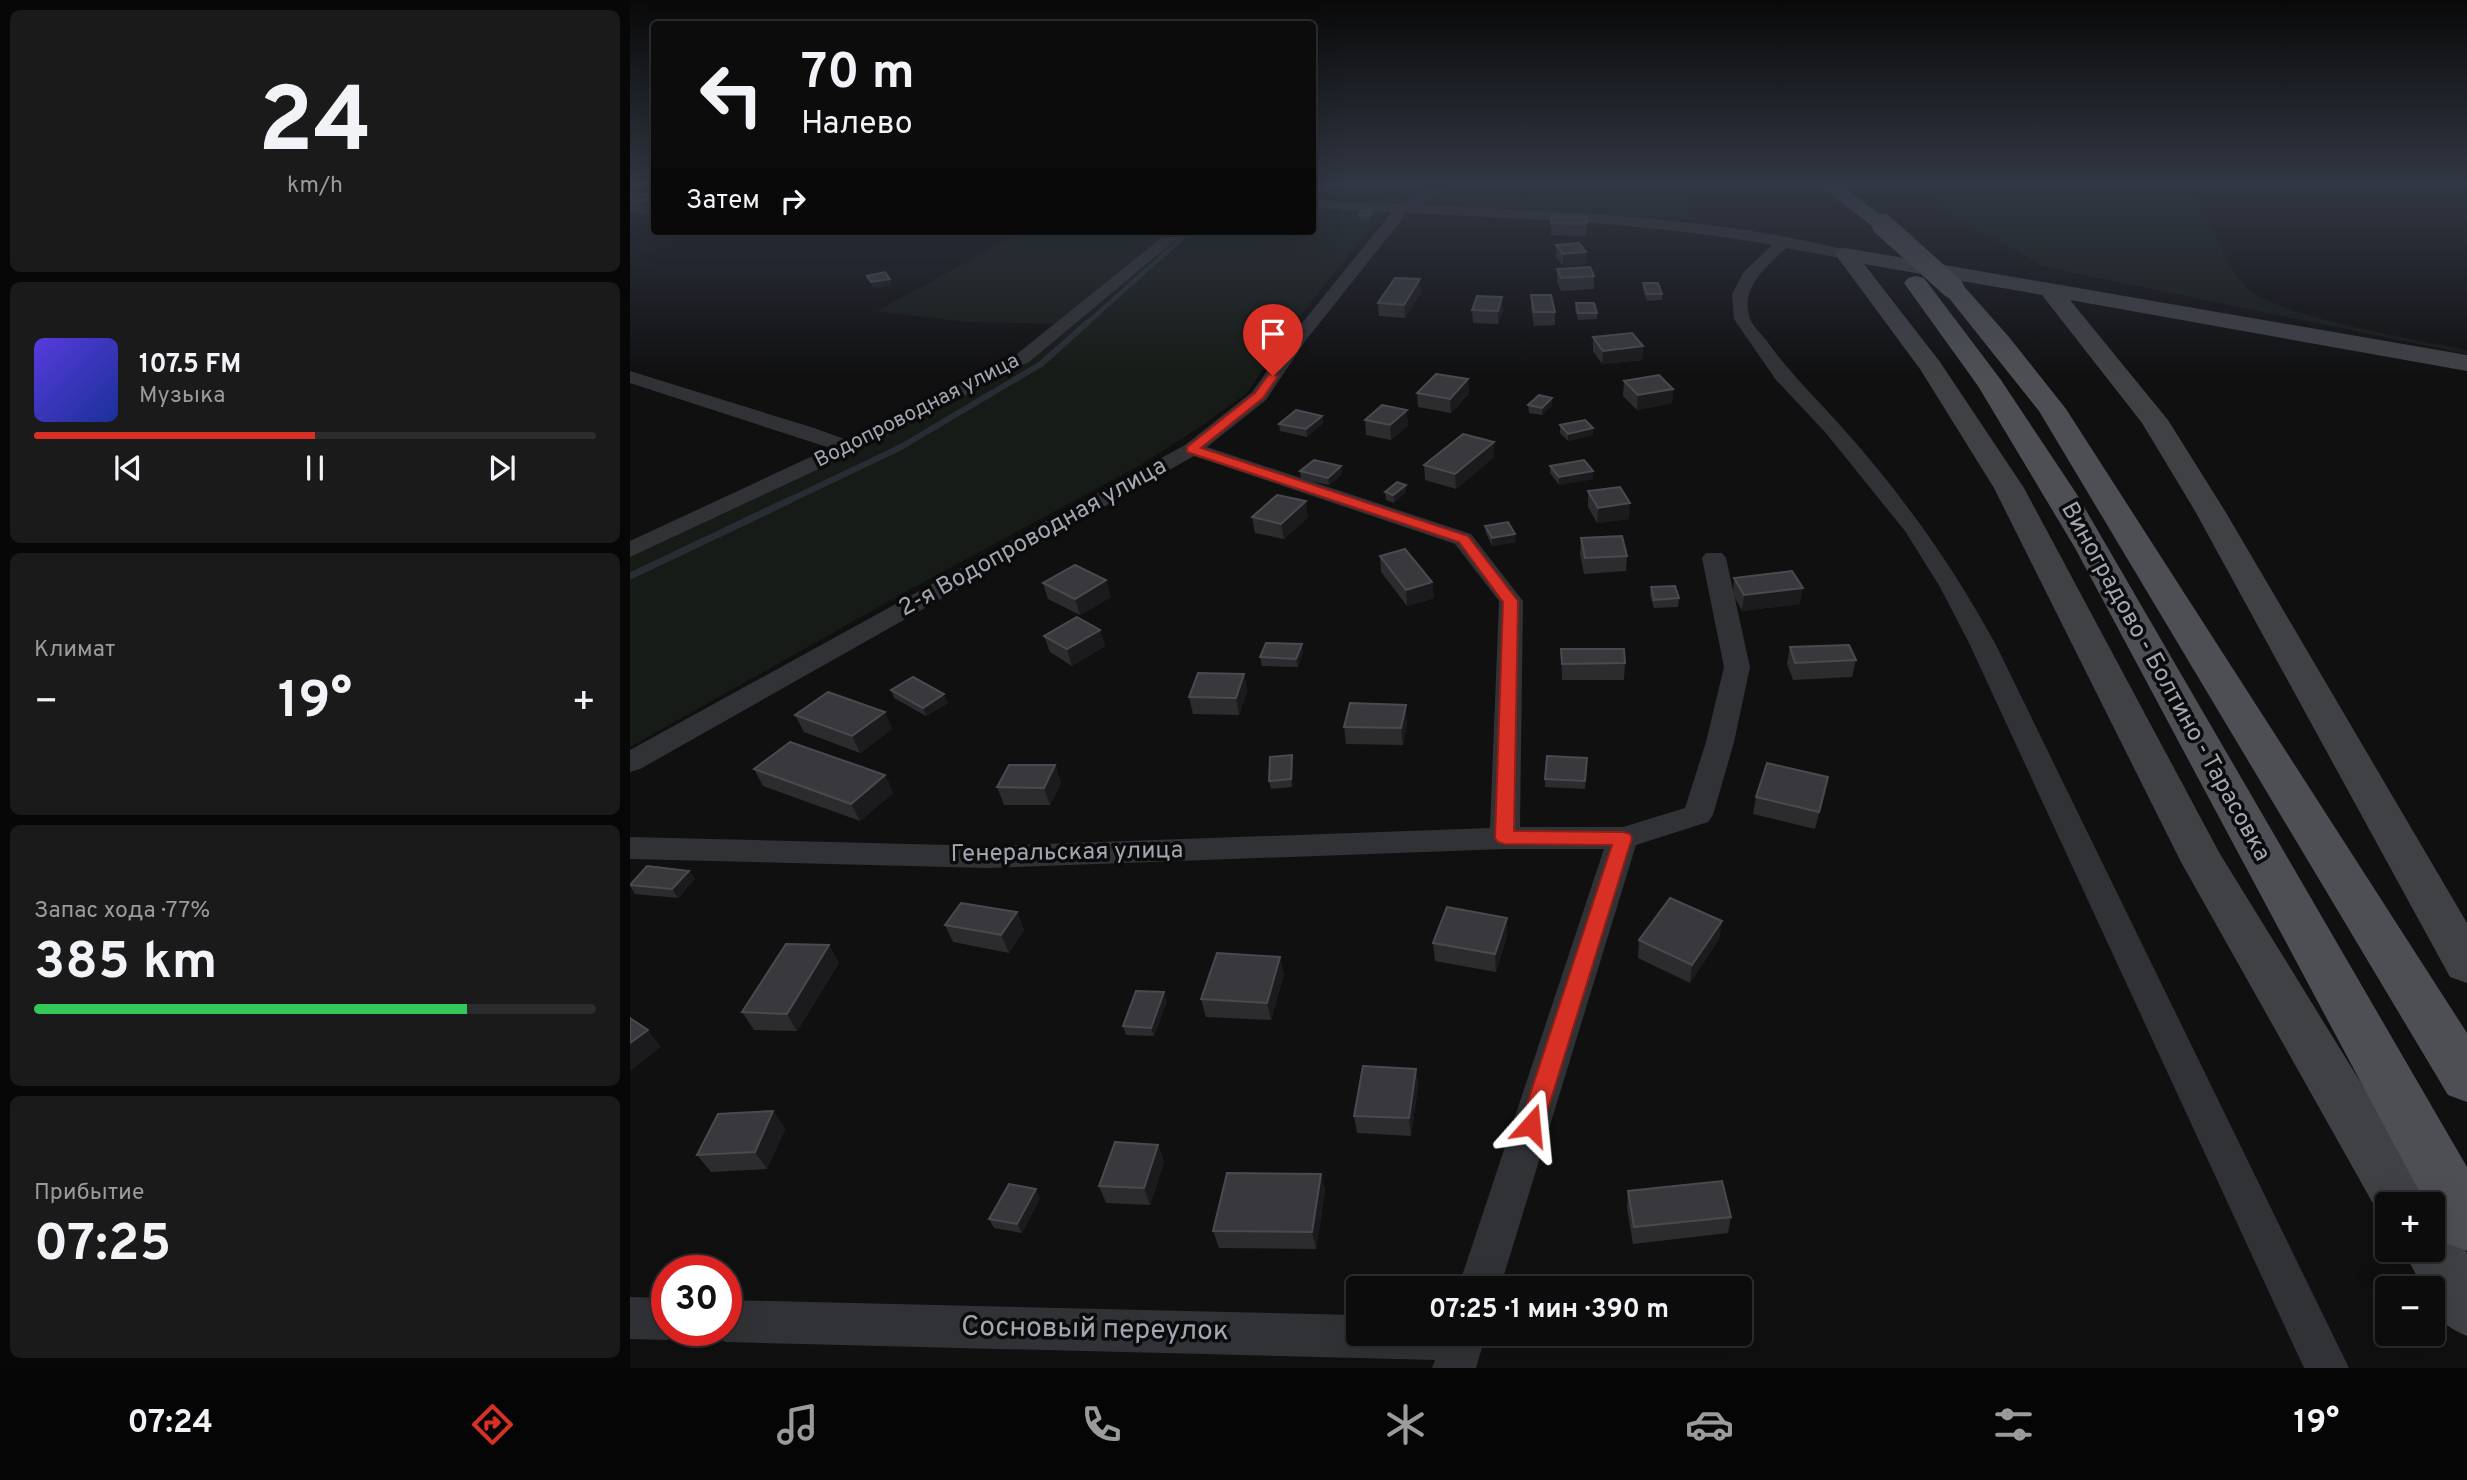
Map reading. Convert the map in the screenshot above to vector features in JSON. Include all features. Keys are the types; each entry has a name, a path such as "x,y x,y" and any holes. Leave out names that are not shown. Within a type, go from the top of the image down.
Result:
{"main road":[{"name":"Виноградово - Болтино - Тарасовка","path":"1868,249 1935,286 1963,341 2009,409 2084,536 2467,1223"},
{"name":"Виноградово - Болтино - Тарасовка","path":"1903,249 1935,286 2000,342 2052,410 2467,1079"}],"street":[{"name":"Водопроводная улица","path":"630,550 848,448 1023,358 1157,249"},
{"name":"2-я Водопроводная улица","path":"630,762 1192,449 1259,396 1300,337 1370,249"},
{"path":"1776,249 1749,276 1740,294 1742,319 1782,376 1832,428 1914,528 1952,587 1995,670 2326,1368"},
{"path":"1856,249 2009,488 2203,862 2397,1192"},
{"path":"1890,249 2048,288 2467,363"},
{"path":"2048,288 2154,420 2210,511 2467,964"},
{"path":"630,377 807,432 848,448"},
{"path":"1192,449 1464,539 1511,601 1504,838"},
{"name":"Генеральская улица","path":"630,848 988,857 1504,838 1623,838 1698,815 1720,742 1737,667 1714,558"},
{"path":"1483,1276 1623,838"},
{"path":"2440,1262 2467,1306"},
{"path":"630,1318 651,1319"},
{"name":"Сосновый переулок","path":"742,1322 1461,1347"}],"shaded area":[{"path":"991,249 1151,249 1060,324 966,322 877,311"},
{"path":"1163,249 1354,249 1303,312 1246,394 1200,427 1140,465 900,595 630,747 630,555 1028,360"},
{"path":"2012,249 2222,249 2238,278 2262,298 2350,326 2467,350 2467,354 2044,267"}],"building":[{"path":"1559,249 1584,249 1586,252 1563,254"},
{"path":"1590,267 1594,276 1561,278 1557,269"},
{"path":"885,272 890,279 871,282 867,276"},
{"path":"1395,278 1420,279 1404,305 1378,303"},
{"path":"1643,283 1658,283 1662,294 1647,294"},
{"path":"1531,295 1551,295 1555,312 1534,312"},
{"path":"1477,296 1502,297 1498,311 1472,310"},
{"path":"1576,303 1594,303 1597,313 1578,313"},
{"path":"1632,333 1643,346 1603,351 1593,337"},
{"path":"1436,374 1468,379 1450,399 1417,393"},
{"path":"1659,375 1673,389 1638,395 1624,381"},
{"path":"1539,395 1552,398 1542,408 1528,405"},
{"path":"1382,405 1407,410 1390,425 1365,420"},
{"path":"1296,410 1322,416 1306,429 1279,424"},
{"path":"1585,420 1593,428 1568,434 1560,425"},
{"path":"1463,434 1494,442 1455,474 1424,465"},
{"path":"1314,460 1341,466 1328,478 1300,471"},
{"path":"1584,460 1593,471 1559,477 1550,466"},
{"path":"1397,482 1406,485 1393,495 1385,492"},
{"path":"1620,487 1630,503 1598,508 1588,491"},
{"path":"1277,495 1306,501 1281,524 1252,517"},
{"path":"1508,522 1515,534 1492,538 1485,526"},
{"path":"1622,536 1627,556 1585,558 1581,538"},
{"path":"1405,549 1432,582 1406,590 1380,556"},
{"path":"1075,565 1106,580 1075,599 1043,583"},
{"path":"1792,571 1803,588 1744,595 1734,578"},
{"path":"1675,586 1679,598 1654,600 1651,587"},
{"path":"1077,617 1100,630 1067,649 1044,636"},
{"path":"1266,643 1302,644 1296,659 1260,657"},
{"path":"1849,645 1856,660 1795,663 1790,647"},
{"path":"1561,649 1624,649 1625,663 1562,664"},
{"path":"1198,673 1244,674 1236,698 1189,697"},
{"path":"913,677 944,694 923,708 891,690"},
{"path":"828,692 885,712 852,736 795,715"},
{"path":"1350,703 1406,705 1401,728 1344,727"},
{"path":"790,742 885,775 851,804 754,769"},
{"path":"1292,755 1291,779 1269,781 1270,757"},
{"path":"1547,756 1587,758 1585,781 1545,779"},
{"path":"1767,763 1828,777 1819,812 1756,797"},
{"path":"1009,765 1055,765 1044,788 997,787"},
{"path":"647,866 689,871 672,889 630,885"},
{"path":"1670,898 1722,921 1692,965 1639,940"},
{"path":"961,903 1017,912 1001,935 945,925"},
{"path":"1447,907 1507,918 1495,954 1433,943"},
{"path":"786,944 829,945 787,1014 742,1012"},
{"path":"1217,953 1280,957 1267,1003 1201,999"},
{"path":"1136,991 1164,992 1151,1028 1123,1026"},
{"path":"630,1018 648,1030 630,1043"},
{"path":"1363,1066 1416,1069 1409,1118 1354,1116"},
{"path":"773,1111 755,1152 697,1155 718,1114"},
{"path":"1115,1142 1158,1145 1144,1188 1099,1186"},
{"path":"1227,1173 1321,1174 1312,1232 1213,1231"},
{"path":"1722,1181 1731,1217 1634,1227 1628,1191"},
{"path":"1009,1184 1036,1189 1017,1224 989,1219"}],"waterway":[{"path":"1085,325 1170,249"},
{"path":"786,502 901,447 1041,364 1087,323"},
{"path":"630,576 790,500"}],"route":[{"path":"1273,376 1259,396 1192,449 1464,539 1511,601 1504,838 1623,838 1531,1125"}]}
